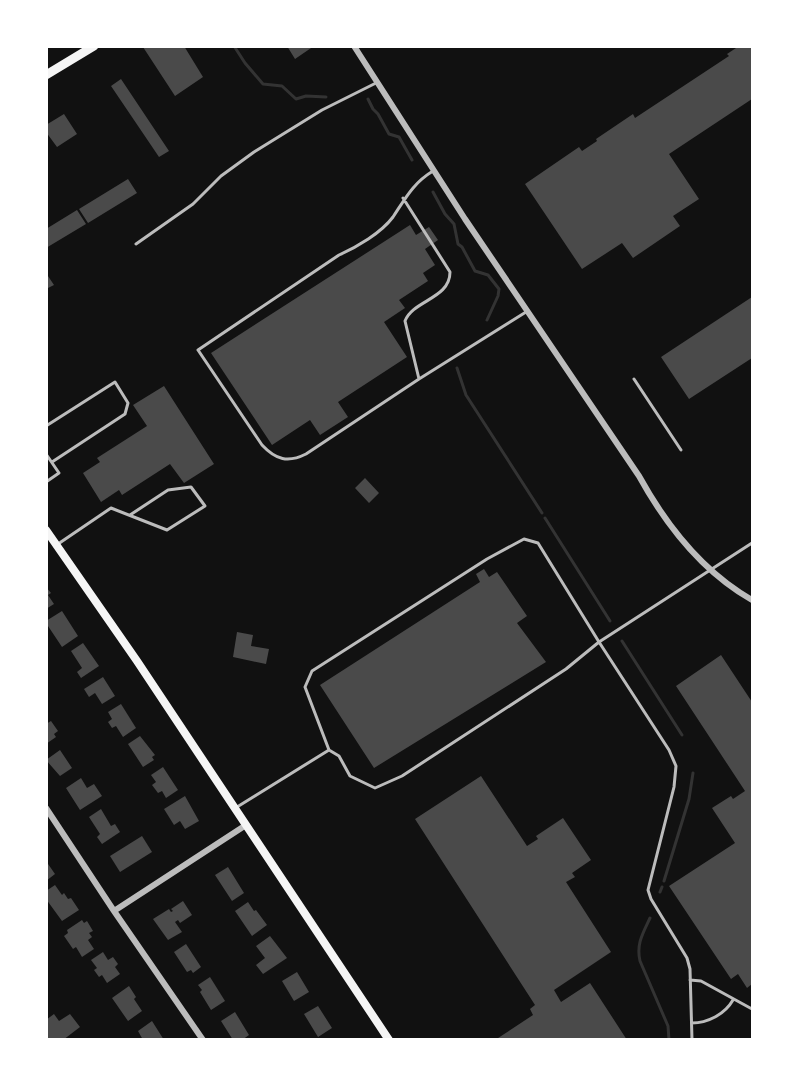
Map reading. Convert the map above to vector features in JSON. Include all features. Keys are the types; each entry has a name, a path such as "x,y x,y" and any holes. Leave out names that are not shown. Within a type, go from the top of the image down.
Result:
{"main road":[{"path":"46,75 94,46"},
{"path":"46,530 235,808 388,1040"}],"street":[{"path":"354,46 376,83 681,539 709,569 733,589 753,600"},
{"path":"46,808 203,1040"},
{"path":"114,910 246,825"}],"lane":[{"path":"136,244 193,204 220,176 254,152 322,110 376,83"},
{"path":"434,170 419,180 382,228 198,350 262,445 271,454 283,460 295,460 528,311"},
{"path":"403,198 450,272 450,278 444,288 411,312 405,321 419,379"},
{"path":"634,379 681,450"},
{"path":"46,426 115,382 128,402 125,414 52,462"},
{"path":"46,454 59,473 46,482"},
{"path":"57,545 111,508 167,530 205,506 191,487 168,490 130,515"},
{"path":"692,1040 690,969 687,958 651,899 648,890 674,787 676,766 669,750 599,642 537,543 524,539 487,559 312,671 305,687 329,750 339,756 350,776 375,788 402,776 566,669 599,642 709,569 753,543"},
{"path":"235,808 329,750"},
{"path":"690,980 701,981 753,1010"},
{"path":"692,1023 701,1023 714,1018 733,1000"}],"building":[{"path":"184,46 203,77 175,96 143,47"},
{"path":"287,46 314,46 295,59"},
{"path":"739,46 752,46 752,99 669,154 699,199 673,216 680,226 633,258 622,243 582,269 525,184 579,147 582,151 633,114 635,118 729,56 727,54"},
{"path":"121,79 169,151 159,157 111,86"},
{"path":"64,114 77,134 57,147 46,132 46,125"},
{"path":"128,179 137,193 88,223 79,209"},
{"path":"77,210 86,224 46,248 46,229"},
{"path":"410,225 416,235 429,227 438,240 425,249 435,265 423,273 428,281 399,300 405,308 384,322 407,357 338,402 348,417 320,435 310,420 272,445 211,353"},
{"path":"46,273 54,285 46,289"},
{"path":"752,297 752,358 689,399 661,357"},
{"path":"164,386 214,464 184,483 170,464 122,495 119,490 101,502 83,473 100,462 97,458 147,426 133,405"},
{"path":"365,478 379,493 369,503 355,488"},
{"path":"484,569 489,577 497,572 527,616 517,623 546,662 374,768 320,685 480,582 476,574"},
{"path":"46,587 51,593 48,595 54,604 46,609"},
{"path":"62,611 78,636 62,647 46,621"},
{"path":"237,632 253,635 251,646 269,649 266,664 233,657"},
{"path":"83,643 99,666 81,678 77,672 82,668 71,651"},
{"path":"721,655 752,702 752,984 747,988 738,974 731,979 669,886 735,843 712,808 731,796 733,799 745,791 676,686"},
{"path":"103,677 115,696 102,704 95,693 89,697 84,689"},
{"path":"121,704 136,728 123,737 116,726 112,728 108,722 112,719 108,712"},
{"path":"51,721 58,731 54,734 56,737 46,744 46,724"},
{"path":"140,736 155,755 152,757 154,760 143,767 128,744"},
{"path":"60,750 72,768 60,776 46,760"},
{"path":"163,767 178,790 166,798 162,791 158,793 152,785 156,782 151,775"},
{"path":"481,776 527,846 538,839 536,836 563,818 591,860 572,873 575,877 566,882 611,952 554,990 561,1002 590,983 627,1040 495,1040 533,1015 530,1009 535,1005 415,819"},
{"path":"81,778 87,788 94,784 102,796 80,810 66,788"},
{"path":"185,796 199,821 185,829 180,821 174,825 164,809"},
{"path":"101,809 111,826 115,824 120,832 102,844 97,837 100,834 89,817"},
{"path":"142,836 152,852 120,872 110,856"},
{"path":"46,861 55,874 46,881"},
{"path":"228,867 244,893 232,901 215,875"},
{"path":"55,885 62,895 64,893 68,899 71,898 79,910 62,921 46,899 46,891"},
{"path":"183,901 192,915 180,923 178,920 175,922 182,932 168,940 153,919 169,909 173,911 171,909"},
{"path":"248,902 267,925 252,936 235,911"},
{"path":"82,920 84,923 87,921 93,931 89,933 92,937 88,940 94,949 82,957 76,947 73,949 64,936 68,933 67,930"},
{"path":"270,936 287,958 263,974 256,965 265,958 256,946"},
{"path":"186,944 201,967 193,973 191,970 187,972 174,952"},
{"path":"103,952 108,960 113,957 118,964 115,967 120,974 107,983 102,975 99,977 94,970 97,968 91,960"},
{"path":"297,972 309,992 294,1001 282,981"},
{"path":"210,977 225,1001 211,1010 198,985"},
{"path":"129,986 142,1011 128,1021 112,998"},
{"path":"318,1006 332,1028 318,1037 304,1014"},
{"path":"235,1012 249,1035 242,1040 233,1040 221,1021"},
{"path":"54,1014 59,1021 70,1014 80,1027 63,1040 49,1040 46,1036 46,1020"},
{"path":"152,1021 164,1040 143,1040 138,1031"}],"waterway":[{"path":"234,46 263,84 282,86 296,99 306,96 326,97"},
{"path":"368,99 389,134 399,137 412,160"},
{"path":"433,192 445,214 454,224 458,244 475,271 488,275 499,289 487,320"},
{"path":"457,368 466,395 542,513"},
{"path":"545,518 610,621"},
{"path":"622,641 682,735"},
{"path":"664,881 689,799 693,773"},
{"path":"660,892 662,887"},
{"path":"650,918 641,939 639,955 668,1026 669,1040"}]}
